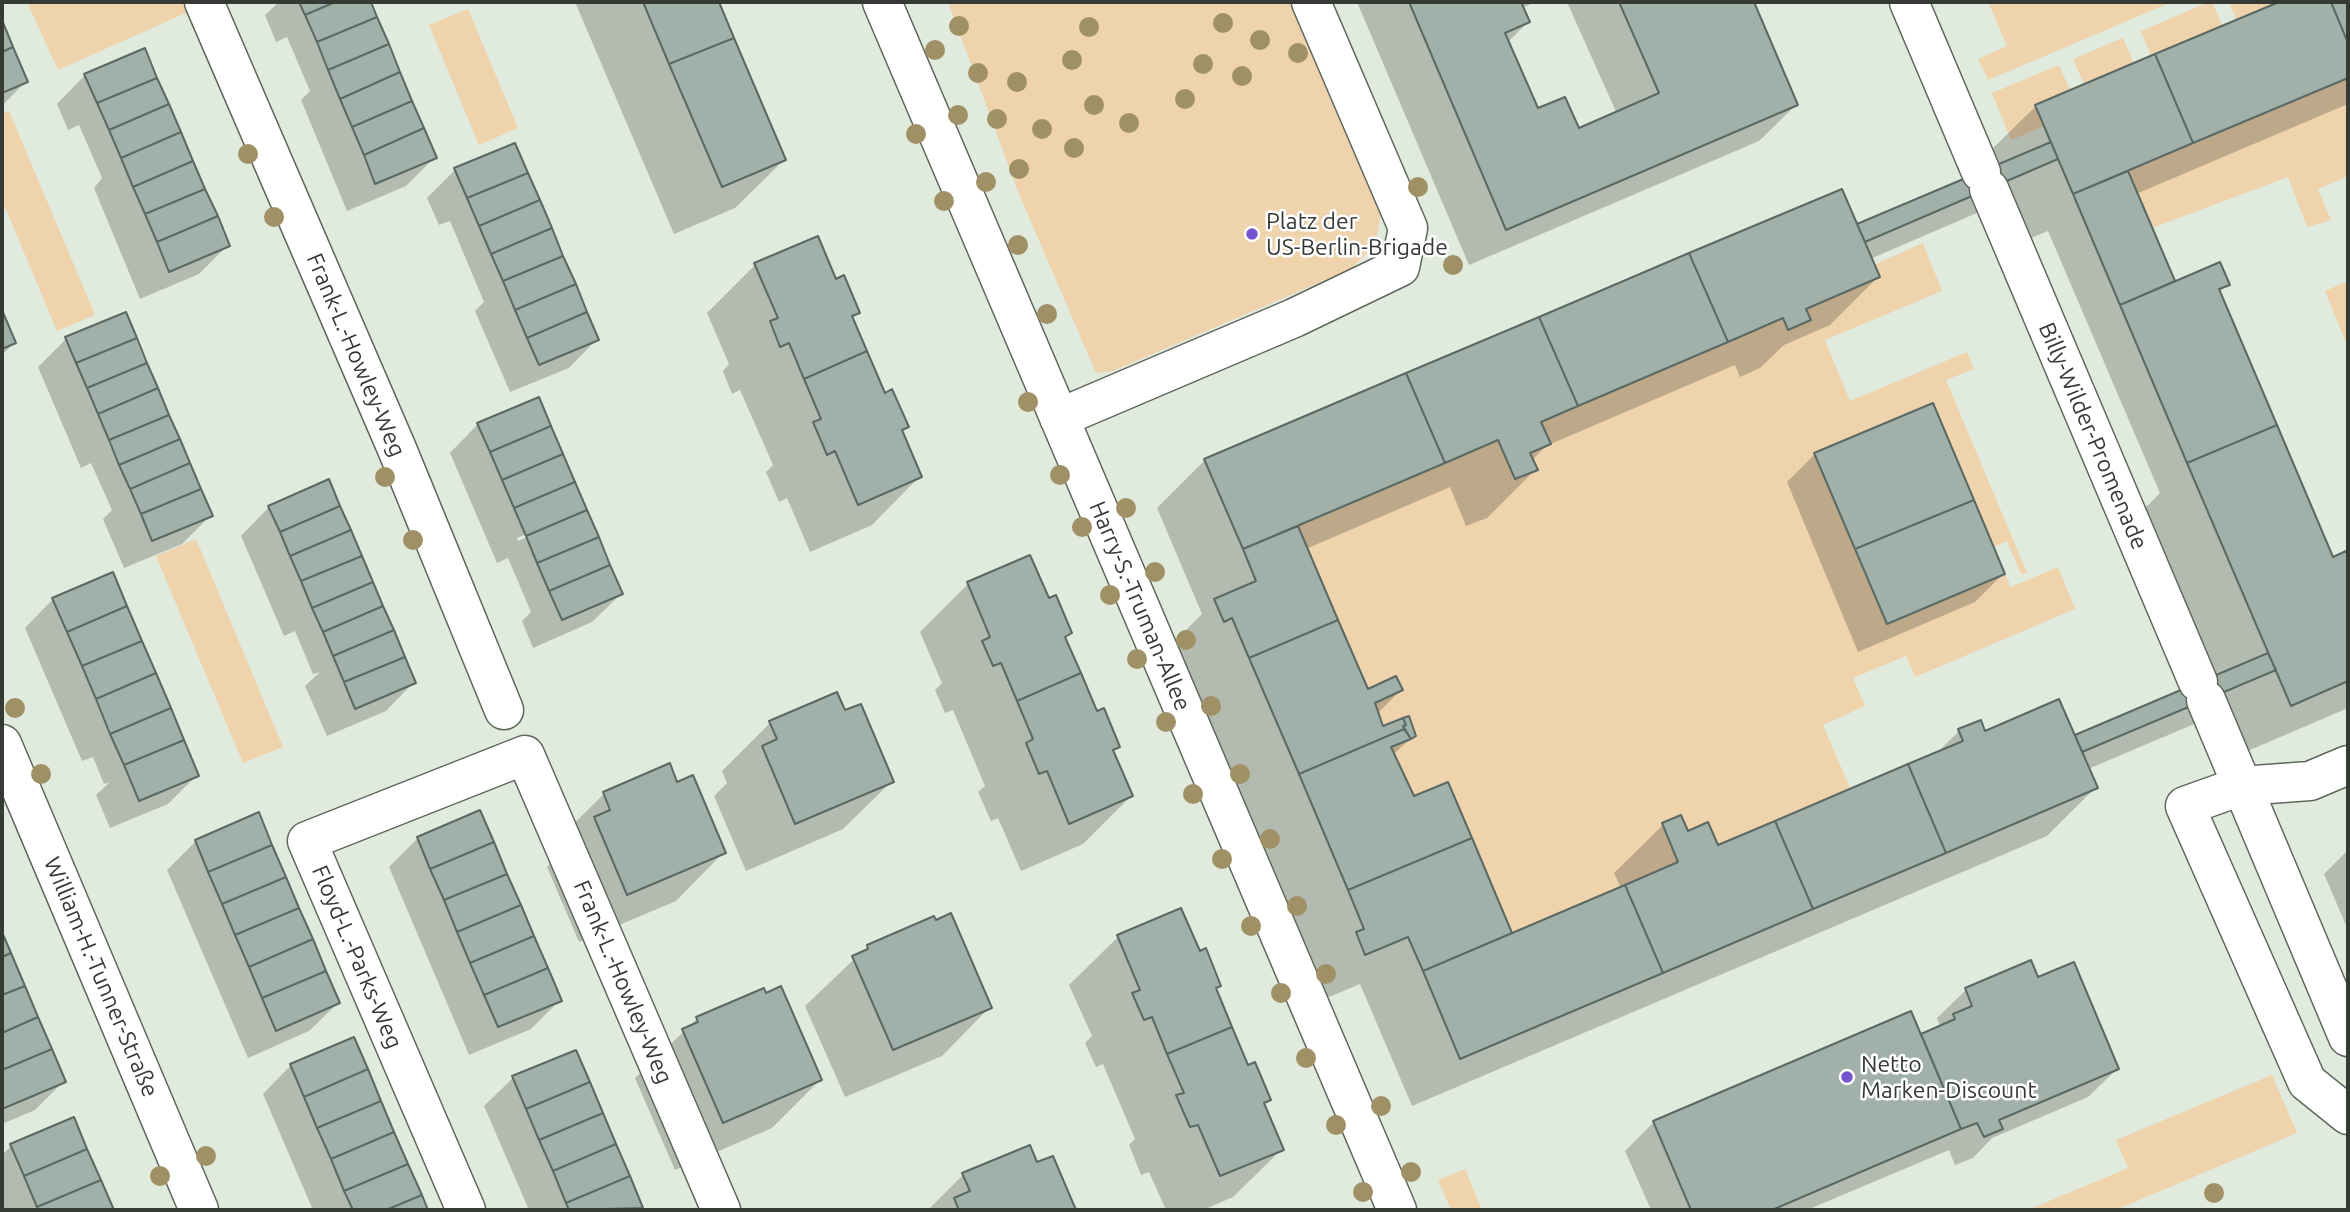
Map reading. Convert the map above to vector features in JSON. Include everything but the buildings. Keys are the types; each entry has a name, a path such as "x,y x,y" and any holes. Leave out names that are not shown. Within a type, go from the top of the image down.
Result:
{"street":[{"name":"Frank-L.-Howley-Weg","path":"204,2 397,449 504,710"},
{"name":"Harry-S.-Truman-Allee","path":"883,2 1397,1210"},
{"path":"1059,418 1294,318 1400,267 1408,228 1311,2"},
{"name":"Billy-Wilder-Promenade","path":"1909,2 2348,1037"},
{"name":"William-H.-Tunner-Straße","path":"2,744 200,1210"},
{"name":"Frank-L.-Howley-Weg","path":"525,755 721,1210"},
{"name":"Floyd-L.-Parks-Weg","path":"466,1210 307,841 525,755"},
{"path":"2348,765 2310,781 2241,786 2185,806 2307,1082 2348,1115"}],"shaded area":[{"path":"27,2 183,2 188,12 58,70"},
{"name":"Platz der US-Berlin-Brigade","path":"948,2 1290,2 1381,213 1377,235 1369,251 1351,269 1113,371 1096,373 1019,194"},
{"path":"1988,2 2172,2 1988,80 1978,59 2007,46"},
{"path":"2212,2 2222,25 2151,56 2141,31"},
{"path":"2229,2 2279,2 2236,19"},
{"path":"468,9 518,128 479,145 429,25"},
{"path":"2123,38 2134,63 2084,84 2073,59"},
{"path":"2059,65 2070,90 2035,105 2044,126 2011,140 1992,93"},
{"path":"2348,78 2348,176 2318,189 2331,220 2307,227 2288,177 2152,228 2128,171"},
{"path":"9,111 95,315 57,331 2,200 2,114"},
{"path":"1923,243 1942,291 1825,340 1850,401 1967,352 1974,369 1946,380 2027,573 2021,574 2007,541 1994,547 1932,403 1814,453 1887,624 2005,574 2011,587 2058,567 2075,609 1915,677 1906,656 1853,678 1865,706 1823,725 1850,788 1718,845 1708,822 1688,831 1681,815 1662,823 1678,862 1512,933 1448,783 1414,796 1391,747 1416,736 1409,716 1383,726 1375,703 1403,690 1396,676 1368,689 1298,526 1498,440 1514,479 1537,470 1530,453 1551,444 1541,422 1783,318 1788,329 1810,320 1806,309 1880,277 1874,265"},
{"path":"2348,281 2348,348 2325,291"},
{"path":"196,539 283,747 243,763 156,556"},
{"path":"2272,1075 2297,1133 2116,1210 2028,1210 2128,1168 2116,1140"},
{"path":"1465,1169 1482,1210 1451,1210 1438,1180"}],"place":[{"name":"Platz der US-Berlin-Brigade","path":"1252,234"},
{"name":"Netto Marken-Discount","path":"1847,1077"}]}
